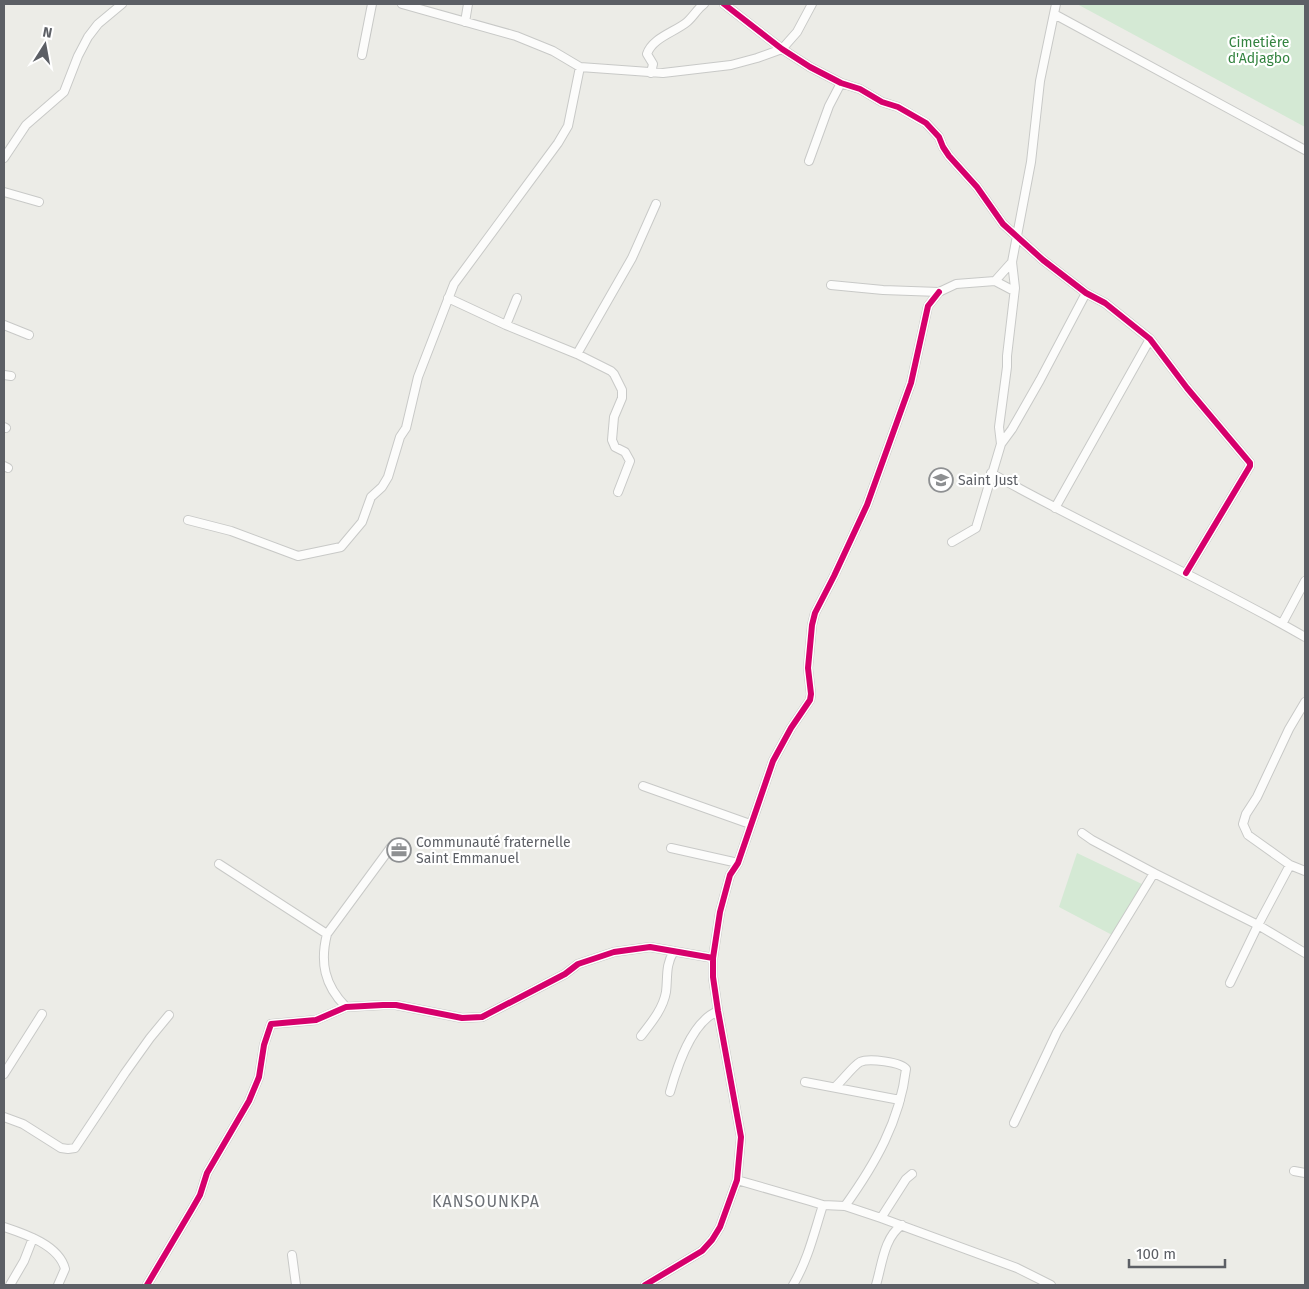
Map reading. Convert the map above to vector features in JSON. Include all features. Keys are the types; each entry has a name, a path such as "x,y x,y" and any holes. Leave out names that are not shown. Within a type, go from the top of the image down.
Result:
{"street":[{"path":"4,158 26,125 64,92 88,36 98,24 122,4"},
{"path":"362,54 372,4"},
{"path":"402,4 516,36 553,51 580,67 652,73 730,65 782,49 797,32 812,4"},
{"path":"465,22 468,4"},
{"path":"652,73 653,64 647,54 648,49 688,21 704,4"},
{"path":"724,4 782,49 810,67 841,83 860,89 882,102 904,110 926,123 938,137 949,156 977,187 1003,224 1043,260 1086,293 1105,303 1150,339 1217,425 1250,463 1244,478 1217,519 1186,573"},
{"path":"952,542 976,528 1000,444 999,427 1014,291 1012,262 1030,162 1040,82 1056,4"},
{"path":"1054,14 1305,150"},
{"path":"188,520 231,532 298,556 341,547 362,522 371,497 382,487 388,476 394,453 406,428 418,377 454,284 568,126 580,67"},
{"path":"809,161 829,106 841,83"},
{"path":"4,192 39,202"},
{"path":"577,354 632,258 656,204"},
{"path":"995,281 1012,262"},
{"path":"645,1285 702,1252 720,1227 737,1180 741,1137 718,1011 713,958 720,912 730,875 738,863 773,761 791,728 810,700 808,668 815,613 867,506 911,383 928,306 939,292 956,284 995,281 1014,291"},
{"path":"831,285 883,290 939,292"},
{"path":"1000,444 1012,429 1040,380 1086,293"},
{"path":"448,298 506,325 577,354 611,371 621,386 622,398 614,416 612,440 615,447 625,452 630,461 618,492"},
{"path":"506,325 517,298"},
{"path":"4,325 29,334"},
{"path":"1055,508 1150,339"},
{"path":"991,473 1055,508 1186,573 1305,637"},
{"path":"1282,624 1305,581"},
{"path":"1305,702 1289,729 1258,797 1246,814 1243,824 1248,834 1290,865 1305,871"},
{"path":"643,786 750,824"},
{"path":"1082,833 1154,873 1258,925 1305,953"},
{"path":"346,1007 339,1000 330,985 323,964 327,934 391,847"},
{"path":"671,848 738,863"},
{"path":"219,864 327,934"},
{"path":"1230,983 1290,865"},
{"path":"1014,1123 1057,1032 1154,873"},
{"path":"147,1285 200,1195 207,1173 249,1101 259,1077 264,1045 271,1024 316,1020 346,1007 396,1005 462,1018 482,1017 565,974 578,964 614,952 650,947 713,958"},
{"path":"641,1036 653,1022 662,1005 666,993 668,960 674,951"},
{"path":"670,1092 688,1042 704,1021 718,1011"},
{"path":"4,1074 42,1014"},
{"path":"4,1117 23,1124 61,1148 75,1148 130,1066 169,1014"},
{"path":"835,1088 860,1062 889,1062 902,1065 906,1069 895,1118 884,1144 846,1206"},
{"path":"805,1082 900,1100"},
{"path":"1294,1171 1305,1173"},
{"path":"881,1218 906,1179 912,1174"},
{"path":"737,1180 823,1205 846,1206 1017,1268 1051,1285"},
{"path":"793,1285 803,1268 823,1205"},
{"path":"876,1285 889,1240 894,1230 902,1225"},
{"path":"4,1227 33,1238 54,1252 64,1266 64,1274 58,1285"},
{"path":"10,1285 24,1261 33,1238"},
{"path":"292,1256 296,1285"}],"green space":[{"name":"Cimetière d'Adjagbo","path":"1077,4 1305,4 1305,127"},
{"path":"1077,853 1144,885 1114,936 1059,907"}],"cycle path":[{"path":"724,4 782,49 810,67 841,83 860,89 882,102 898,107 926,123 939,137 949,156 977,187 1003,224 1043,260 1086,293 1105,303 1150,339 1187,388 1250,463 1250,466 1186,573"},
{"path":"645,1285 702,1251 712,1240 720,1227 737,1180 741,1137 713,977 713,958 720,912 730,875 738,863 773,761 791,728 810,700 808,668 815,613 867,505 911,383 928,306 939,292"},
{"path":"147,1285 200,1195 207,1173 249,1101 259,1077 264,1045 271,1024 316,1020 346,1007 383,1005 396,1005 462,1018 482,1017 565,974 578,964 614,952 650,947 713,958"}],"place":[{"name":"Saint Just","path":"941,480"},
{"name":"Communauté fraternelle Saint Emmanuel","path":"399,850"}],"district":[{"name":"KANSOUNKPA","path":"486,1201"}]}
